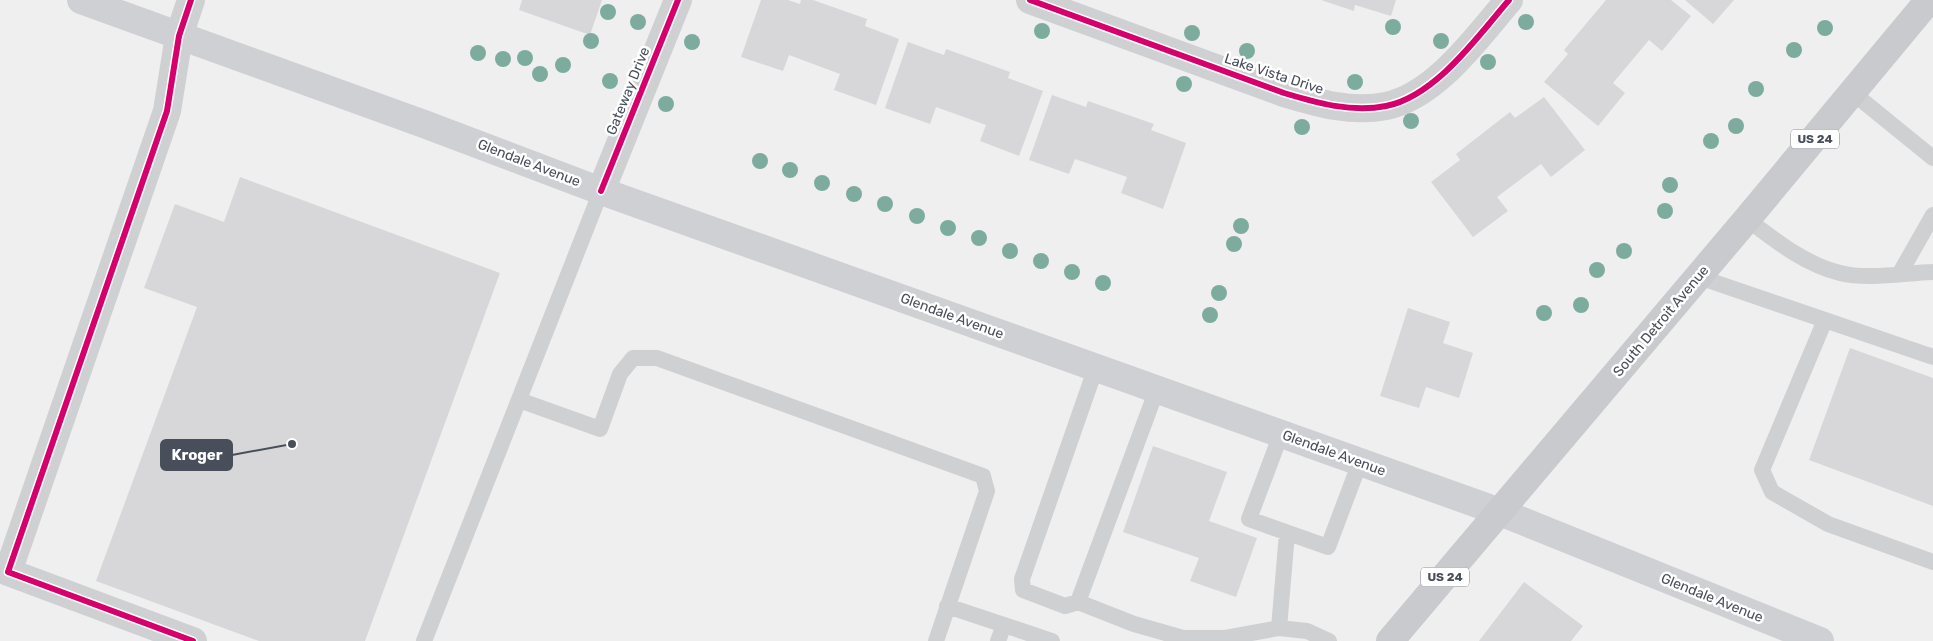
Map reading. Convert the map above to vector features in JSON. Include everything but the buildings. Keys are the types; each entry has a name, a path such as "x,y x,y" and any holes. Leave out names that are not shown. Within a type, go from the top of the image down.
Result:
{"main road":[{"name":"Glendale Avenue","path":"81,0 424,124 601,191 1500,512 1820,641"},
{"name":"South Detroit Avenue","path":"1390,641 1699,277 1930,0"}],"street":[{"path":"191,0 179,36 167,111 8,572 193,641"},
{"name":"Gateway Drive","path":"601,191 678,0"},
{"name":"Lake Vista Drive","path":"1030,0 1284,93 1316,103 1364,108 1388,106 1412,96 1435,80 1456,63 1509,0"}],"lane":[{"path":"1853,92 1933,158"},
{"path":"424,641 601,191"},
{"path":"1900,273 1933,215"},
{"path":"1747,219 1795,255 1813,264 1841,273 1866,276 1933,272"},
{"path":"1699,277 1933,357"},
{"path":"1825,320 1762,470 1772,492 1828,524 1933,562"},
{"path":"518,400 600,429 620,374 633,358 657,358 982,476 987,492 936,641"},
{"path":"1096,367 1022,579 1023,590 1065,606 1078,602 1134,624 1183,638 1224,638 1279,628 1307,631 1329,641"},
{"path":"1078,602 1157,390"},
{"path":"1281,434 1249,519 1287,533 1328,547 1360,462"},
{"path":"1279,628 1287,533"},
{"path":"947,606 1052,641"},
{"path":"998,641 1004,625"}],"cycle path":[{"path":"191,0 179,36 167,111 8,572 193,641"},
{"path":"601,191 678,0"},
{"path":"1030,0 1284,93 1347,108 1386,106 1404,100 1422,90 1455,63 1509,0"}],"place":[{"name":"Kroger","path":"292,444"}]}
